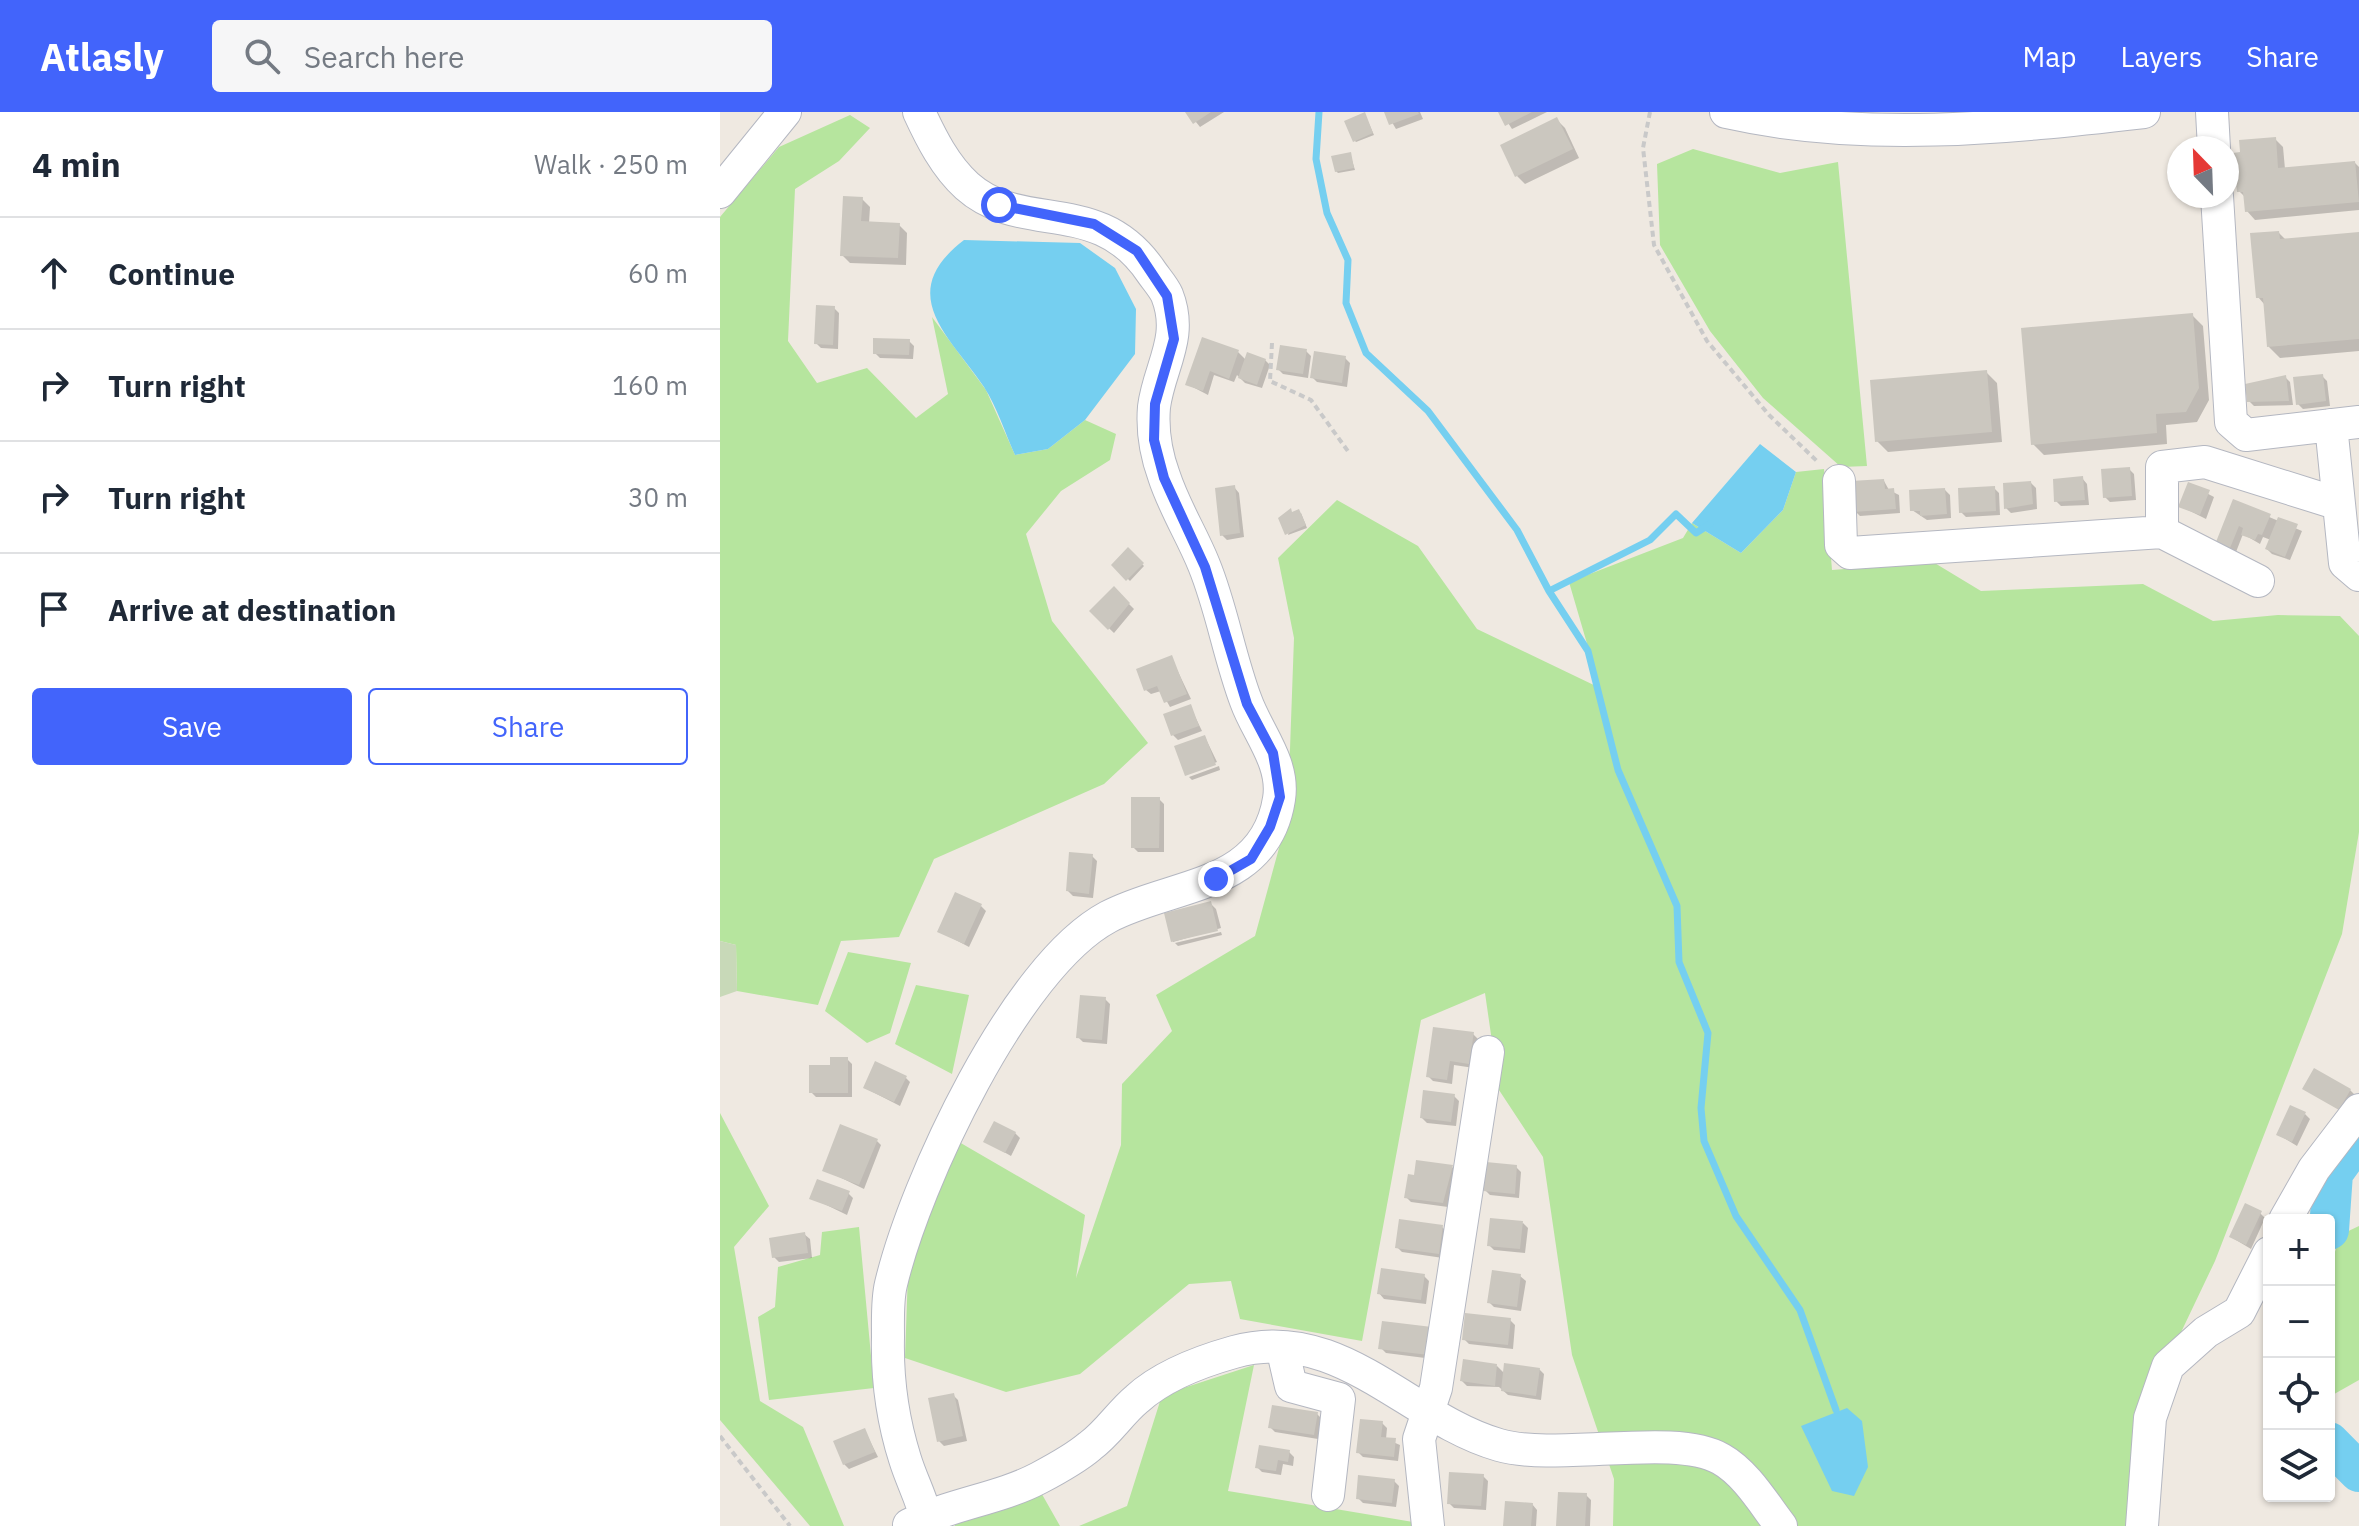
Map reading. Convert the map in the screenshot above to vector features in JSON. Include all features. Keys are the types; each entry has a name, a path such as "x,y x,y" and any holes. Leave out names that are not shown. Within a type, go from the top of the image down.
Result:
{"street":[{"path":"720,192 785,112"},
{"path":"919,112 937,150 967,186 999,205 1094,224 1137,251 1167,296 1174,339 1155,404 1154,440 1164,478 1205,567 1247,704 1273,753 1280,797 1270,827 1251,859 1216,879 1108,917 1078,937 1045,970 979,1071 933,1160 890,1286 888,1342 893,1404 920,1523 1037,1479 1090,1446 1138,1397 1164,1379 1236,1351 1282,1347 1332,1358 1374,1376 1455,1430 1503,1447 1690,1449 1721,1459 1745,1480 1781,1526"},
{"path":"1726,112 1757,119 1875,130 1991,129 2144,112"},
{"path":"2212,112 2213,136"},
{"path":"2218,208 2231,422 2246,435 2345,424 2339,504 2345,563 2359,575"},
{"path":"2162,532 2162,467 2205,462 2339,504"},
{"path":"1839,481 1841,545 1850,553 2162,532 2258,581"},
{"path":"1428,1526 1419,1439 1425,1412 1436,1388 1488,1052"},
{"path":"2288,1214 2314,1169 2359,1110"},
{"path":"2142,1526 2150,1418 2168,1366 2206,1332 2239,1312 2263,1265"},
{"path":"1282,1347 1291,1386 1339,1399 1328,1495"}],"path":[{"path":"1650,112 1643,148 1654,245 1707,341 1769,415 1839,481"},
{"path":"1272,343 1270,381 1311,400 1350,454"},
{"path":"720,1436 790,1526"}],"green space":[{"path":"850,115 870,128 839,161 795,189 788,341 817,383 867,368 916,418 948,394 932,317 986,390 1015,455 1048,449 1085,420 1116,434 1110,460 1061,491 1026,534 1052,621 1148,743 1104,784 934,859 899,937 841,941 818,1005 737,991 736,945 720,941 720,217 779,147"},
{"path":"1693,149 1780,173 1838,162 1867,466 1841,467 1763,398 1710,331 1660,245 1657,164"},
{"path":"1824,469 1832,570 1933,562 1981,591 2143,584 2213,621 2278,615 2340,616 2359,636 2359,832 2342,934 2215,1261 2143,1412 2130,1526 1613,1526 1614,1479 1572,1355 1543,1157 1499,1090 1485,993 1421,1020 1362,1341 1240,1319 1231,1281 1189,1284 1080,1374 1006,1392 905,1358 908,1272 930,1199 959,1142 1085,1215 1076,1278 1121,1145 1122,1084 1172,1031 1156,995 1255,936 1282,837 1290,749 1294,638 1278,558 1337,500 1418,546 1477,629 1600,688 1569,582 1683,538 1692,523 1741,553 1783,510 1796,472"},
{"path":"720,941 736,945 737,991 720,997"},
{"path":"848,952 911,963 890,1033 867,1043 825,1011"},
{"path":"916,985 969,995 952,1074 895,1044"},
{"path":"720,1113 769,1206 734,1247 760,1401 803,1427 844,1526 810,1526 720,1420"},
{"path":"2359,1226 2359,1380 2335,1394 2335,1252 2340,1235"},
{"path":"859,1227 874,1388 769,1400 758,1317 775,1307 778,1267 820,1255 822,1232"},
{"path":"1254,1365 1228,1491 1419,1523 1421,1526 1079,1526 1127,1506 1162,1395"},
{"path":"1039,1489 1060,1526 955,1526 953,1519"}],"water":[{"path":"964,240 1080,243 1115,268 1136,309 1135,354 1085,420 1048,449 1015,455 989,395 944,332 935,314 930,297 933,278 943,260"},
{"path":"1760,444 1796,472 1783,510 1741,553 1692,523"},
{"path":"1847,1408 1862,1421 1868,1467 1854,1496 1832,1491 1801,1426"}],"building":[{"path":"1185,112 1211,112 1193,124"},
{"path":"1365,112 1373,133 1353,142 1344,121"},
{"path":"1384,112 1418,112 1419,114 1389,125"},
{"path":"1498,112 1532,112 1505,126"},
{"path":"1557,117 1573,149 1515,177 1500,145"},
{"path":"2276,137 2278,168 2355,161 2359,202 2245,212 2243,192 2239,192 2239,140"},
{"path":"1351,152 1354,168 1335,172 1331,156"},
{"path":"843,196 863,197 861,221 900,223 898,258 840,256"},
{"path":"2279,231 2280,239 2359,232 2359,339 2267,347 2263,298 2256,298 2250,233"},
{"path":"816,305 835,306 833,345 814,344"},
{"path":"2193,313 2199,388 2186,412 2156,414 2157,433 2031,445 2021,328"},
{"path":"1202,337 1239,350 1229,379 1210,371 1203,391 1185,385"},
{"path":"873,338 910,339 909,355 873,354"},
{"path":"1280,345 1307,349 1303,374 1276,370"},
{"path":"1314,351 1346,356 1342,383 1310,378"},
{"path":"1247,352 1266,359 1257,385 1238,378"},
{"path":"1987,370 1992,432 1875,442 1870,380"},
{"path":"2323,374 2326,401 2296,405 2293,377"},
{"path":"2286,375 2289,401 2247,402 2245,384"},
{"path":"2130,467 2132,496 2103,498 2101,469"},
{"path":"2083,476 2085,500 2054,502 2053,479"},
{"path":"1884,479 1885,489 1894,488 1896,509 1853,512 1851,481"},
{"path":"2031,481 2033,504 2004,509 2003,483"},
{"path":"2188,482 2210,490 2200,515 2178,507"},
{"path":"1235,485 1240,533 1220,536 1215,488"},
{"path":"1995,486 1996,511 1959,513 1958,488"},
{"path":"1945,488 1947,514 1920,516 1920,511 1910,511 1909,490"},
{"path":"2233,499 2271,514 2262,535 2258,534 2255,540 2241,535 2243,528 2239,526 2230,548 2216,542"},
{"path":"1291,508 1292,512 1299,509 1306,525 1285,535 1278,518"},
{"path":"2278,517 2298,524 2285,557 2265,549"},
{"path":"1128,547 1144,563 1126,581 1111,565"},
{"path":"1114,586 1130,603 1108,630 1089,611"},
{"path":"1172,655 1187,694 1164,703 1157,686 1144,691 1136,669"},
{"path":"1191,704 1199,726 1171,736 1163,714"},
{"path":"1205,735 1216,765 1185,776 1174,746"},
{"path":"1131,797 1160,797 1159,848 1131,848"},
{"path":"1069,852 1093,854 1089,894 1066,891"},
{"path":"955,892 982,904 964,944 937,932"},
{"path":"1211,901 1218,931 1171,942 1164,913"},
{"path":"1080,995 1106,997 1102,1040 1076,1038"},
{"path":"1433,1027 1474,1032 1469,1064 1450,1061 1447,1080 1426,1077"},
{"path":"830,1057 848,1057 848,1093 809,1093 809,1065 830,1065"},
{"path":"875,1061 907,1076 894,1102 863,1088"},
{"path":"2314,1068 2351,1089 2339,1110 2302,1089"},
{"path":"1423,1090 1455,1094 1451,1122 1420,1118"},
{"path":"2290,1105 2306,1112 2292,1142 2276,1135"},
{"path":"994,1121 1016,1132 1005,1153 983,1142"},
{"path":"840,1124 878,1139 859,1185 822,1171"},
{"path":"1416,1160 1453,1165 1443,1203 1404,1198 1408,1174 1414,1175"},
{"path":"1486,1162 1517,1165 1515,1194 1483,1191"},
{"path":"817,1179 850,1191 842,1211 809,1199"},
{"path":"2245,1203 2262,1211 2246,1245 2229,1237"},
{"path":"1490,1218 1523,1221 1520,1249 1487,1246"},
{"path":"1399,1219 1443,1225 1439,1254 1395,1248"},
{"path":"805,1232 808,1253 772,1258 769,1238"},
{"path":"1381,1268 1425,1274 1421,1300 1377,1294"},
{"path":"1492,1270 1521,1274 1517,1307 1487,1303"},
{"path":"1465,1313 1511,1318 1508,1345 1462,1340"},
{"path":"1382,1321 1432,1327 1429,1355 1378,1349"},
{"path":"1463,1359 1497,1364 1495,1386 1460,1381"},
{"path":"1504,1363 1540,1368 1536,1396 1501,1391"},
{"path":"954,1393 963,1436 937,1442 928,1398"},
{"path":"1272,1405 1318,1412 1314,1435 1268,1428"},
{"path":"1360,1419 1383,1421 1381,1437 1396,1438 1394,1457 1356,1453"},
{"path":"865,1428 875,1452 843,1465 833,1441"},
{"path":"1259,1445 1290,1450 1288,1462 1278,1460 1276,1471 1255,1468"},
{"path":"1449,1472 1484,1474 1481,1506 1447,1504"},
{"path":"1358,1475 1395,1479 1392,1503 1356,1499"},
{"path":"1558,1492 1587,1493 1585,1526 1556,1526"},
{"path":"1505,1501 1533,1503 1531,1526 1503,1526"}],"waterway":[{"path":"1319,112 1316,159 1327,213 1348,260 1346,303 1366,353 1428,411 1517,530 1549,591 1588,651 1618,770 1677,906 1679,962 1708,1033 1701,1108 1704,1141 1736,1216 1800,1310 1836,1410"},
{"path":"1549,591 1650,540 1676,514 1696,533 1710,524"},
{"path":"2330,1214 2333,1173 2359,1137"},
{"path":"2335,1448 2359,1472"}],"route":[{"path":"999,205 1094,224 1137,251 1167,296 1174,339 1155,404 1154,440 1164,478 1205,567 1247,704 1273,753 1280,797 1270,827 1251,859 1216,879"}]}
